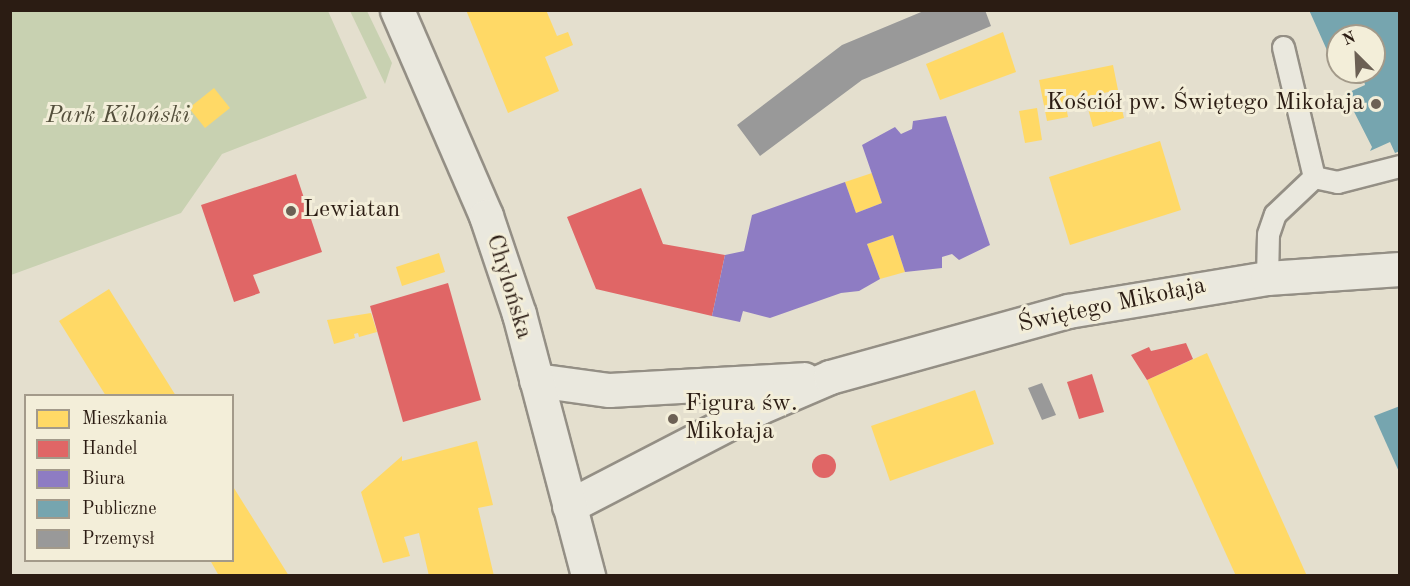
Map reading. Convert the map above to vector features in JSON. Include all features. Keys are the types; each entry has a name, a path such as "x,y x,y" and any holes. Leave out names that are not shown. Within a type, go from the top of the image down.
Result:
{"street":[{"name":"Chylońska","path":"397,10 486,216 519,314 588,576"},
{"name":"Świętego Mikołaja","path":"569,506 760,407 830,377 1068,311 1267,278 1400,269"},
{"name":"Świętego Mikołaja","path":"536,380 609,390 830,377"}],"lane":[{"path":"1283,47 1314,177"},
{"path":"1314,177 1337,182 1400,166"},
{"path":"1267,278 1268,234 1275,214 1314,177"}],"green space":[{"name":"Park Kiloński","path":"11,11 328,11 367,98 222,154 181,213 11,275"},
{"path":"350,11 367,11 392,63 385,84"}],"building: Mieszkania":[{"path":"466,10 546,10 557,36 568,32 573,45 545,57 559,91 508,113"},
{"path":"1003,32 1016,72 940,100 926,64"},
{"path":"1113,65 1118,90 1065,101 1068,117 1047,121 1039,80"},
{"path":"214,88 230,108 205,128 189,108"},
{"path":"1119,97 1124,118 1093,127 1087,105"},
{"path":"1037,108 1042,140 1025,143 1019,111"},
{"path":"1160,141 1181,210 1070,245 1049,177"},
{"path":"872,173 882,203 856,213 845,182"},
{"path":"893,235 905,272 880,279 867,244"},
{"path":"439,253 445,272 402,286 396,267"},
{"path":"109,289 175,394 105,394 59,321"},
{"path":"371,313 377,332 359,337 358,333 354,334 355,338 334,344 327,320"},
{"path":"1207,353 1307,576 1236,576 1147,380"},
{"path":"975,390 994,444 890,481 871,426"},
{"path":"477,441 493,505 478,508 494,576 429,576 419,533 404,537 410,556 383,563 361,492 402,456 402,461"},
{"path":"234,488 289,576 219,576 211,562 234,562"}],"building: Handel":[{"path":"296,174 322,252 253,275 260,293 234,302 201,205"},
{"path":"641,188 663,244 725,255 712,316 596,289 567,217"},
{"path":"448,283 481,400 403,422 370,306"},
{"path":"1186,343 1193,359 1147,380 1131,355 1149,347 1151,351"},
{"path":"1092,374 1104,412 1079,419 1067,382"},
{"path":"824,454 832,458 836,466 832,474 824,478 816,474 812,466 816,458"}],"building: Biura":[{"path":"946,116 990,245 959,260 952,254 942,257 942,268 905,272 893,235 867,244 880,279 859,291 841,293 770,318 743,311 740,322 712,316 725,255 744,251 752,215 845,182 856,213 882,203 862,145 895,127 901,134 912,129 913,121"}],"building: Publiczne":[{"name":"Kościół pw. Świętego Mikołaja","path":"1309,10 1400,10 1400,151 1395,153 1390,142 1370,151 1372,147 1345,94 1365,84 1386,84 1386,24 1326,24 1326,48"},
{"path":"1400,406 1400,474 1374,416"}],"building: Przemysł":[{"path":"926,10 985,10 991,26 862,80 760,156 737,125 842,45"},
{"path":"1042,383 1056,415 1042,420 1028,388"}],"place":[{"name":"Kościół pw. Świętego Mikołaja","path":"1376,104"},
{"name":"Lewiatan","path":"291,211"},
{"name":"Figura św. Mikołaja","path":"673,419"}]}
